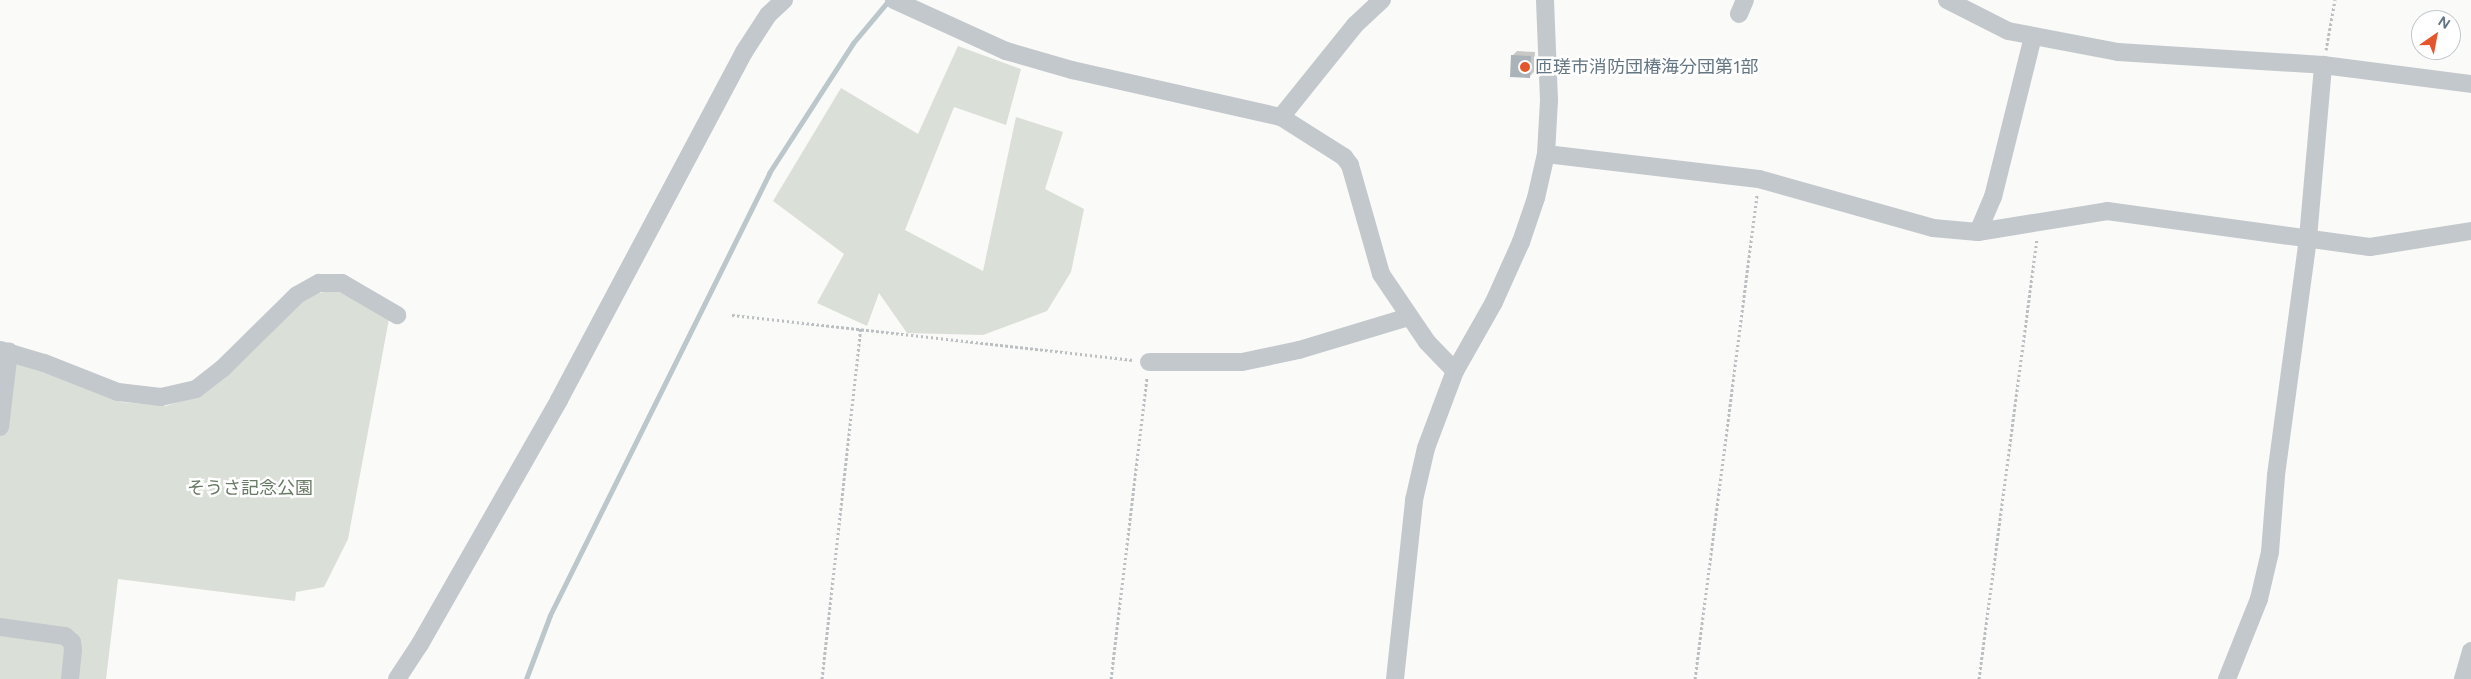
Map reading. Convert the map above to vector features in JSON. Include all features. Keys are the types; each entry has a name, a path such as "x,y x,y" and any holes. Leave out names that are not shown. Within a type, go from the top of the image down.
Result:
{"street":[{"path":"397,679 420,644 559,400 744,52 768,15 784,0"},
{"path":"1281,117 1355,25 1382,0"},
{"path":"1396,679 1414,500 1426,448 1455,371 1494,302 1521,242 1536,198 1546,154 1549,100 1545,0"},
{"path":"1947,0 1971,5 2008,31 2118,52 2323,65 2471,84"},
{"path":"906,3 1006,50 1072,70 1281,117 1344,157 1350,165 1381,274 1408,317 1455,371"},
{"path":"1978,232 1993,197 2034,36"},
{"path":"2227,679 2259,599 2270,552 2276,475 2308,238 2323,65"},
{"path":"1546,154 1759,179 1933,228 1978,232 2107,211 2370,247 2471,231"},
{"path":"0,427 4,351 118,392 161,398 196,389 223,368 297,295 319,282 342,282 397,314"},
{"path":"1149,362 1242,362 1300,350 1408,317"},
{"path":"0,627 65,636 72,642 74,650 70,679"},
{"path":"2463,679 2471,651"}],"path":[{"path":"2323,65 2335,0"},
{"path":"1695,679 1759,179"},
{"path":"1979,679 2038,223"},
{"path":"732,315 861,328 1149,362 1111,679"},
{"path":"822,679 861,328"}],"green space":[{"path":"958,46 1021,69 1006,125 954,107 905,230 983,271 1016,117 1063,132 1045,189 1084,209 1071,272 1047,311 983,335 907,333 879,293 867,326 817,303 844,254 773,201 841,88 918,134"},
{"name":"そうさ記念公園","path":"333,290 357,298 389,319 348,539 324,587 296,592 295,601 118,579 106,679 0,679 0,356 121,402 166,406 203,394 310,295"}],"building":[{"path":"1511,55 1531,56 1530,78 1510,77"}],"waterway":[{"path":"526,679 550,615 769,173 853,43 889,0"}],"place":[{"name":"匝瑳市消防団椿海分団第1部","path":"1525,67"}]}
